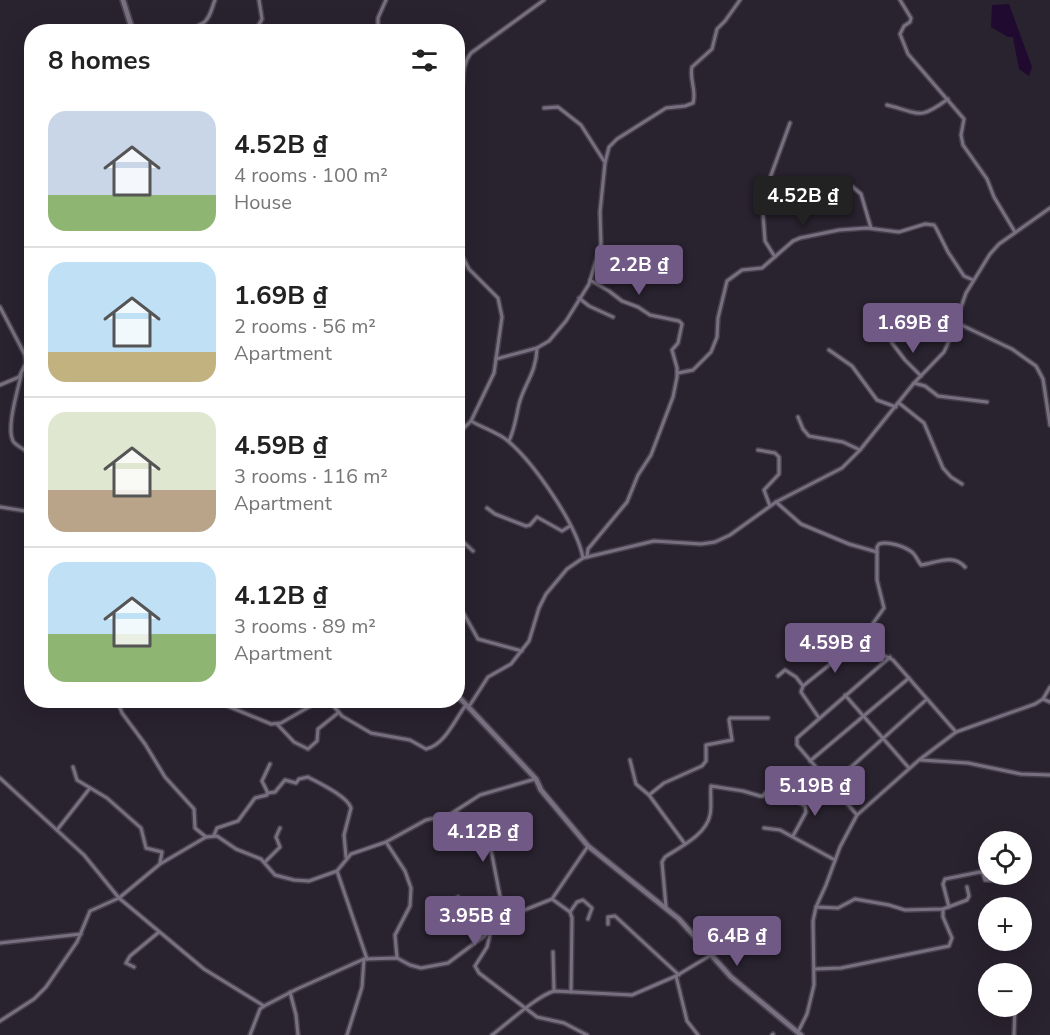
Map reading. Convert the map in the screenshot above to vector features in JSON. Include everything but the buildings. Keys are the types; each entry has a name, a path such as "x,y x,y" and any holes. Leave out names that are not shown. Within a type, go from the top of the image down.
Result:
{"street":[{"path":"123,0 130,24"},
{"path":"200,24 208,18 215,0"},
{"path":"259,0 262,19 259,24"},
{"path":"378,24 378,18 386,0"},
{"path":"465,62 471,53 544,0"},
{"path":"496,359 537,348 549,340 563,325 590,280 601,244 600,212 609,147 617,139 666,108 693,103 695,96 690,75 692,67 712,49 717,29 740,0"},
{"path":"900,0 911,18 900,34 906,50 964,119 961,135 963,145 987,178 994,197 1015,232"},
{"path":"887,105 922,115 948,99"},
{"path":"544,108 558,107 581,125 605,163"},
{"path":"775,257 765,241 761,187 770,178 790,123"},
{"path":"847,182 861,194 871,228"},
{"path":"334,708 338,713 375,735 407,739 429,749 446,735 488,677 511,664 522,651 533,635 539,608 546,594 565,571 585,557 654,541 701,544 715,542 730,535 776,502 837,472 860,450 914,383 944,352 963,300 994,248 1050,208"},
{"path":"678,373 693,370 711,352 717,337 718,318 728,281 742,270 760,269 800,238 839,230 871,228 899,232 920,224 934,225 964,276 973,280"},
{"path":"465,261 469,269 494,293 500,305 502,323 497,340 493,375 471,421 465,427"},
{"path":"585,557 588,549 627,502 640,472 651,455 673,397 678,373 672,350 678,343 682,322 650,315 622,301 590,280"},
{"path":"579,298 613,317"},
{"path":"0,307 24,353"},
{"path":"955,322 1012,349 1036,366 1043,380 1050,425"},
{"path":"892,343 921,376"},
{"path":"508,441 516,425 520,400 536,366 537,348"},
{"path":"829,350 852,366 877,400 896,407"},
{"path":"24,368 11,424 12,439 24,450"},
{"path":"0,385 21,375"},
{"path":"914,383 925,386 942,397 987,402"},
{"path":"899,403 924,423 943,468 962,484"},
{"path":"798,417 809,436 843,442 860,450"},
{"path":"471,421 508,441 527,461 570,526 585,557"},
{"path":"758,450 776,453 779,457 779,474 764,490 770,506"},
{"path":"776,502 801,524 849,544 877,552"},
{"path":"0,507 24,511"},
{"path":"487,508 495,514 526,526 537,517 561,531 570,526"},
{"path":"859,644 884,608 877,580 879,544 885,542 911,552 921,565 940,560 956,560 965,567"},
{"path":"465,544 473,551"},
{"path":"465,616 478,639 522,651"},
{"path":"819,718 801,692 803,686 853,645 859,644 890,657 956,732"},
{"path":"857,815 810,761 796,741 819,718 890,657"},
{"path":"778,676 783,670 789,672 799,679 803,686"},
{"path":"810,761 909,678"},
{"path":"467,706 536,779 541,790 588,846 666,907 684,923 745,990 800,1033 814,985 813,921 816,907 845,836 857,815 909,768 956,732 1034,704 1043,699 1050,687"},
{"path":"846,695 909,768"},
{"path":"831,786 927,699"},
{"path":"1043,699 1050,702"},
{"path":"120,708 165,777 194,809 195,828 206,837"},
{"path":"231,708 266,723 277,724 308,708"},
{"path":"277,724 294,742 308,748 317,741 319,727 338,713"},
{"path":"649,795 664,783 702,766 706,761 706,745 732,740 730,718 768,717"},
{"path":"630,759 634,780 649,795 685,844"},
{"path":"919,760 968,763 1021,774 1050,775"},
{"path":"268,793 262,781 270,764"},
{"path":"73,767 77,780 107,798 141,828 147,848 162,852 160,864"},
{"path":"214,835 217,828 238,821 255,798 274,792 285,780 296,783 299,779 308,777 350,804 344,835 346,858"},
{"path":"0,778 84,855 119,898 204,969 264,1006"},
{"path":"0,1021 43,991 81,934 90,911 119,898 160,864 206,837 214,835 236,849 258,856 275,875 297,881 309,881 337,871 351,854 386,842 422,822 446,817 484,793 536,779"},
{"path":"666,907 662,862 665,857 702,830 708,822 711,786 743,790 763,796 772,785"},
{"path":"57,830 90,788"},
{"path":"793,836 806,812 806,806 800,803"},
{"path":"456,811 491,850 500,896 507,917"},
{"path":"264,862 280,847 276,837 280,828"},
{"path":"764,828 780,830 835,860"},
{"path":"386,842 405,871 411,888 410,906 395,935 397,958"},
{"path":"250,1035 260,1009 264,1006 365,959 397,958 415,967 432,967 448,963 507,917 552,898 588,846"},
{"path":"337,871 365,959 362,987 347,1035"},
{"path":"949,907 944,887 945,879 978,872"},
{"path":"816,907 838,908 855,899 903,909 943,909 967,900 969,896 967,887"},
{"path":"458,897 474,942"},
{"path":"552,898 570,912 573,923 571,992"},
{"path":"570,912 578,902 583,900 592,908 588,919"},
{"path":"814,969 841,968 949,946 952,938 943,909"},
{"path":"608,924 608,917 615,916 678,975 687,1021 698,1035"},
{"path":"490,931 487,947 476,963 476,969 541,1019 564,1023 587,1035"},
{"path":"134,967 126,963 130,956 159,932"},
{"path":"0,943 81,934"},
{"path":"553,952 554,991"},
{"path":"492,1035 539,998 554,991 632,994 678,975 711,955"},
{"path":"290,992 298,1035"},
{"path":"1014,1035 1015,1017"}],"shaded area":[{"path":"1009,4 1032,67 1029,76 1019,69 1013,37 1008,37 991,27 992,5"}]}
